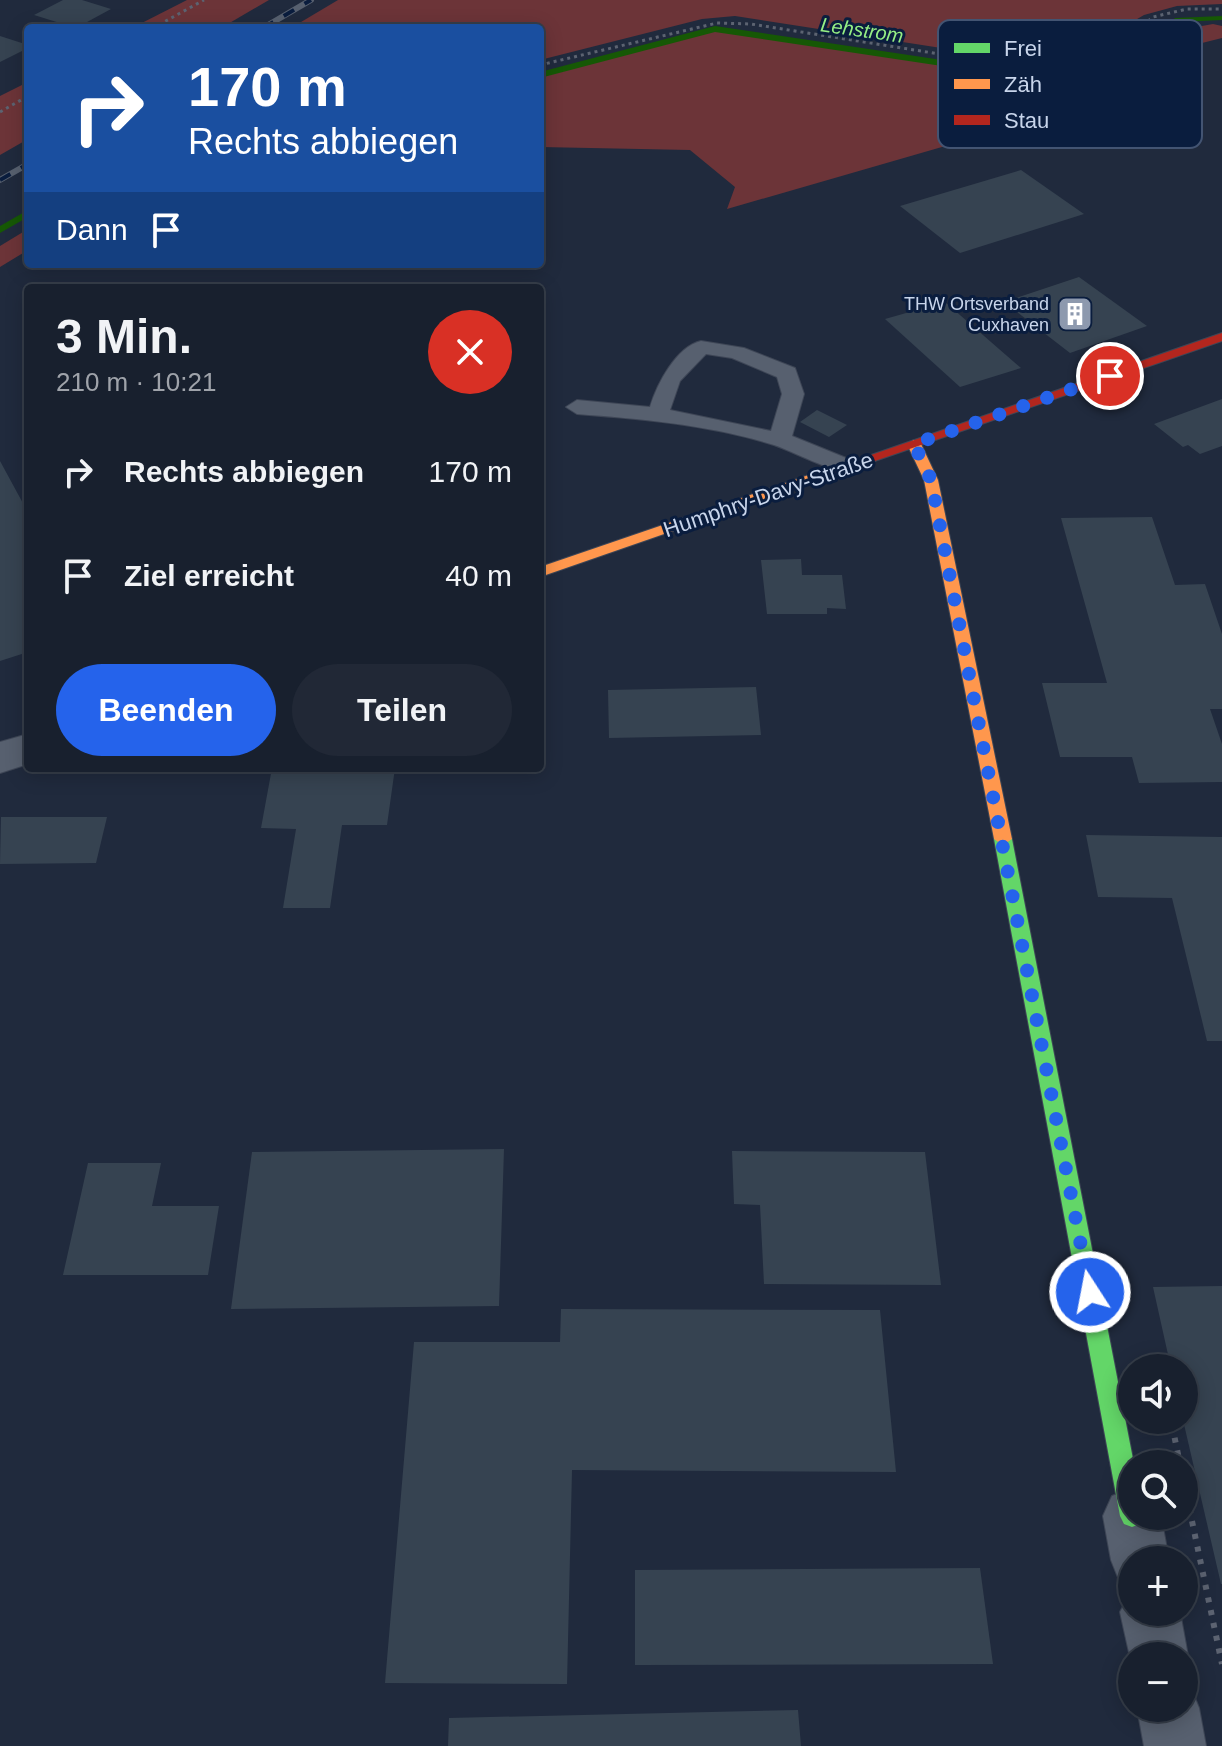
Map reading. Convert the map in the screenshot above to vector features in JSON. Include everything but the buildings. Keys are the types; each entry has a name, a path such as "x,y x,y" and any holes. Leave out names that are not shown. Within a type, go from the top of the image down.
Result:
{"street":[{"name":"Humphry-Davy-Straße","path":"544,571 1222,337"},
{"path":"914,444 931,480 1033,992 1120,1450"},
{"path":"0,758 24,749"},
{"path":"1171,1722 1175,1746"}],"lane":[{"path":"658,414 670,379 701,347 737,352 787,373 793,394 780,438"},
{"path":"577,407 658,414 780,438 813,449 848,467"}],"path":[{"path":"160,24 204,0"},
{"path":"1149,20 1187,9 1222,9"},
{"path":"544,64 717,23 751,24 938,54"},
{"path":"0,112 24,98"},
{"path":"1194,1530 1222,1664"}],"shaded area":[{"path":"187,0 269,0 228,24 140,24"},
{"path":"338,0 1222,0 1222,4 1177,6 1135,20 938,20 938,47 735,16 702,19 544,59 544,24 298,24"},
{"path":"1202,26 1222,26 1222,38 1202,43"},
{"path":"715,29 938,62 938,148 727,209 735,187 690,150 544,147 544,74"},
{"path":"24,84 24,141 0,155 0,96"},
{"path":"24,231 24,252 0,267 0,246"}],"waterway":[{"name":"Lehstrom","path":"1178,20 1222,18"},
{"name":"Lehstrom","path":"544,74 715,29 938,62"},
{"name":"Lehstrom","path":"0,230 24,215"}],"railway":[{"path":"270,24 311,0"},
{"path":"0,180 24,166"}],"traffic: fast":[{"path":"1003,839 1119,1450"}],"traffic: slow":[{"path":"914,444 931,480 1003,839"},
{"path":"544,571 835,470"}],"traffic: jam":[{"path":"835,470 1222,337"}],"place":[{"name":"THW Ortsverband Cuxhaven","path":"1075,314"}],"route":[{"path":"1090,1292 931,480 914,444 1110,376"}]}
